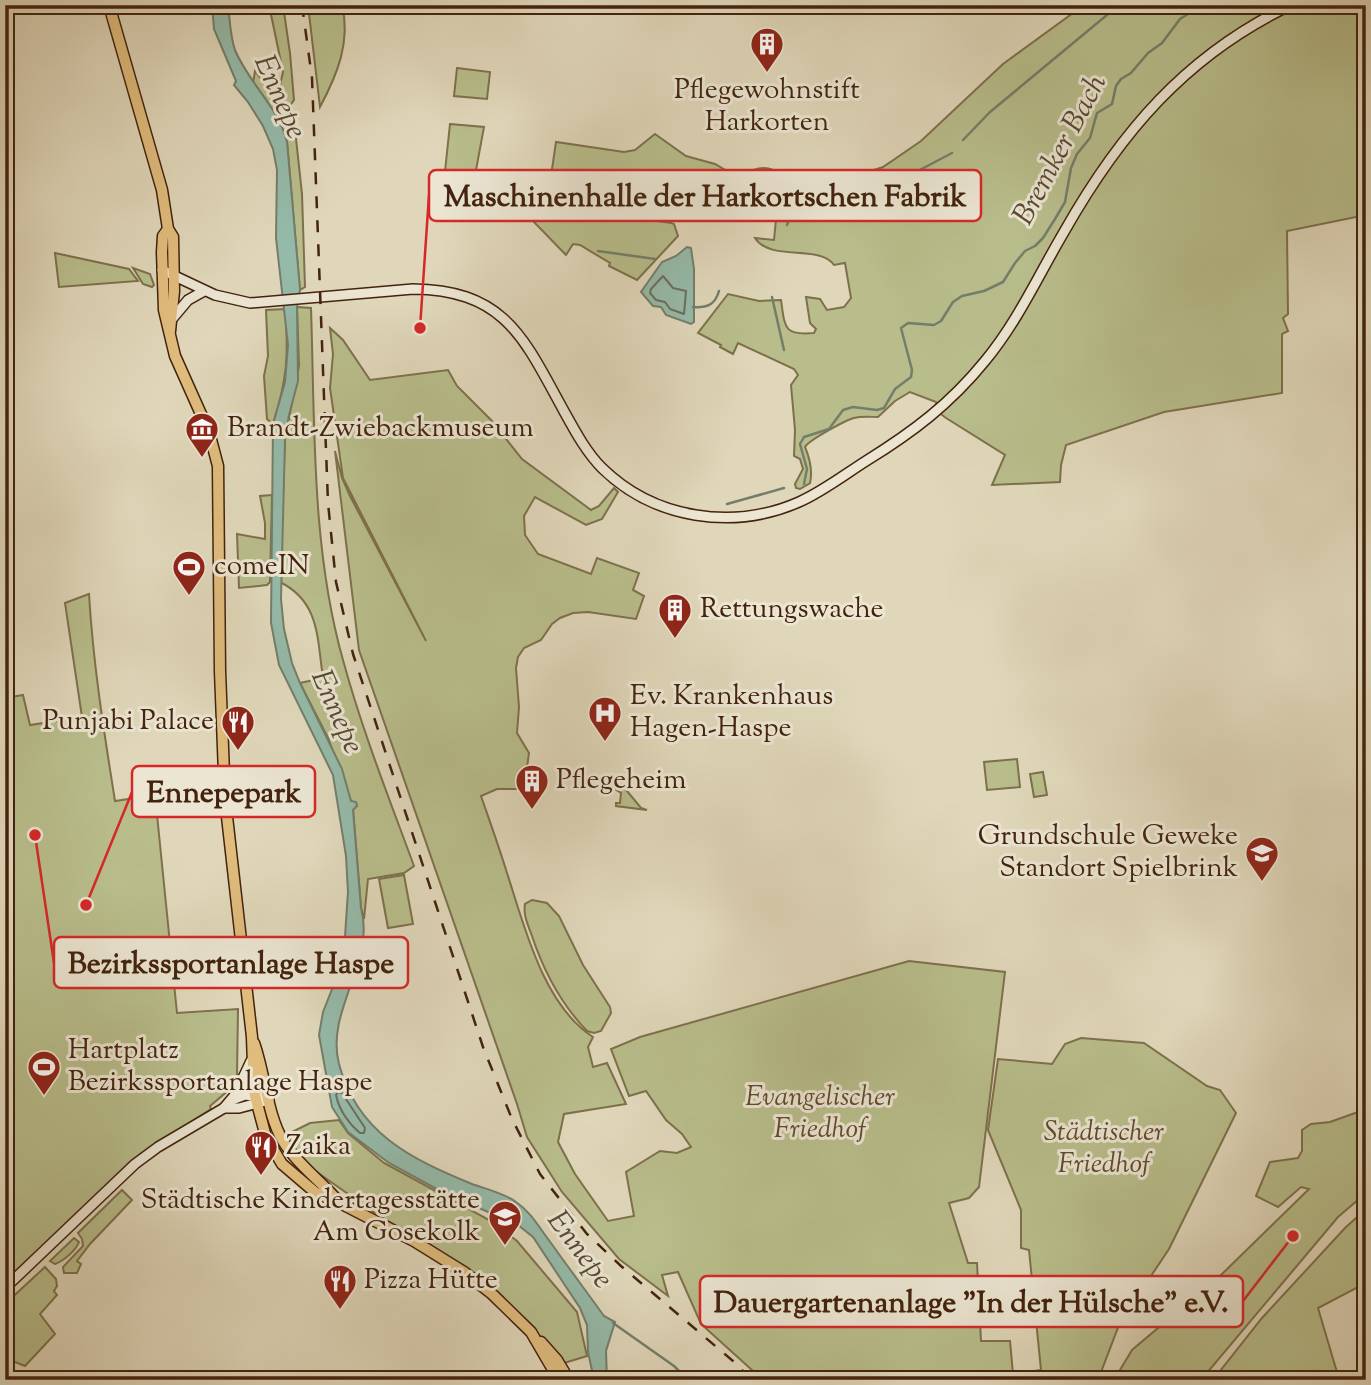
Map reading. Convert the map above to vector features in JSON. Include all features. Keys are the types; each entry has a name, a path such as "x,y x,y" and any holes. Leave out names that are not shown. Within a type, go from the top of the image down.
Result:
{"main road":[{"path":"109,5 162,190 168,229 173,237 174,274 169,335"},
{"path":"162,270 204,291 242,302 305,300 413,289 471,297 513,327 536,359 582,442 601,467 622,485 663,507 696,516 734,517 760,514 801,502 938,412 1004,339 1097,175 1132,128 1173,85 1218,48 1255,23 1291,5"},
{"path":"168,229 163,236 163,310 179,368 215,449 218,466 224,779 233,885 252,1037 251,1061 256,1100 272,1151 293,1175 316,1193 414,1241 464,1272 491,1293 531,1332 557,1360 569,1380"},
{"path":"172,319 188,300 204,291"},
{"path":"252,1037 263,1068 274,1119 283,1141 338,1202"},
{"path":"5,1288 135,1164 158,1147 224,1108 232,1100 251,1061"},
{"path":"232,1100 269,1100"},
{"path":"224,1108 239,1108 256,1100"},
{"path":"293,1175 303,1165"},
{"path":"531,1332 559,1380"}],"green space":[{"path":"269,5 283,5 290,53 294,100 286,111 294,120 302,194 305,287 300,290 287,142 280,123 253,83 255,71 277,98 283,72"},
{"path":"308,5 342,5 344,19 341,58 320,107"},
{"path":"1084,5 1366,5 1366,215 1287,231 1288,314 1283,318 1288,331 1282,334 1282,393 1164,412 1066,445 1060,482 992,485 1005,455 938,412 936,402 910,392 895,401 878,417 850,420 808,444 805,447 810,465 810,483 800,489 796,488 795,484 803,469 800,459 794,456 791,385 798,375 794,369 738,343 733,354 698,333 728,294 759,301 781,300 787,328 796,333 814,333 816,329 810,323 806,297 820,299 827,310 844,307 851,298 845,263 834,265 818,255 783,252 762,245 755,238 774,240 776,219 751,217 754,187 740,184 740,177 764,168 780,174 794,186 813,195 833,188 841,181 883,167 921,141 1003,64"},
{"path":"457,68 490,72 487,99 454,96"},
{"path":"450,124 484,127 474,181 444,181"},
{"path":"655,134 686,156 715,164 732,174 732,177 727,180 680,171 675,182 637,175 633,199 663,204 662,217 541,200 542,191 549,190 556,142 624,152 635,150"},
{"path":"541,204 671,223 674,224 678,236 637,280 609,266 610,263 580,245 573,244 566,255 533,221 532,215"},
{"path":"55,253 129,269 138,281 59,287"},
{"path":"133,268 150,274 154,285 152,287 143,284"},
{"path":"297,307 311,308 316,485 325,574 333,617 359,712 414,866 404,873 368,879 364,919 353,809 357,806 351,801 328,738 300,683 323,678 314,622 303,600 280,582 285,439 299,366"},
{"path":"285,309 286,367 273,424 267,419 264,376 268,356 266,310"},
{"path":"330,328 343,340 370,380 448,370 457,386 491,420 522,459 591,510 599,506 614,488 618,492 602,519 586,525 535,497 524,516 525,535 538,554 591,574 597,558 639,573 633,590 644,596 636,619 588,612 573,613 560,618 552,624 541,640 524,648 518,657 516,668 519,707 517,733 529,753 524,789 497,789 481,796 528,939 548,985 576,1023 593,1037 588,1047 593,1067 607,1063 626,1104 564,1114 558,1142 575,1174 608,1221 634,1216 626,1172 660,1151 677,1153 691,1147 682,1134 666,1120 646,1091 629,1096 611,1049 640,1037 909,961 1005,972 979,1187 969,1198 949,1203 968,1263 977,1263 981,1341 1010,1341 1013,1374 1041,1370 1029,1250 1021,1248 1021,1210 988,1130 998,1059 1052,1064 1065,1044 1081,1038 1144,1043 1207,1086 1220,1090 1236,1113 1169,1249 1135,1300 1127,1304 1098,1380 763,1380 701,1324 678,1272 662,1275 668,1296 619,1259 562,1192 527,1137 359,650 335,451 342,478 350,496 426,641 343,478 330,388 333,354"},
{"path":"272,495 270,582 267,585 239,588 237,534 265,539 260,496"},
{"path":"89,594 96,672 115,801 155,795 177,1013 238,1009 237,1076 230,1089 210,1106 211,1109 130,1162 5,1282 5,698 23,695 30,725 82,717 65,603"},
{"path":"1017,759 1020,787 987,790 984,762"},
{"path":"1043,772 1047,795 1034,797 1030,774"},
{"path":"617,779 641,808 647,810 616,806 616,803 620,803 621,793 615,789"},
{"path":"404,875 413,924 388,928 379,879"},
{"path":"532,900 547,903 559,916 583,965 610,1007 611,1013 601,1031 587,1031 554,986 526,920 525,904"},
{"path":"1366,1089 1366,1193 1338,1217 1201,1380 1114,1380 1132,1350 1222,1274 1309,1189 1301,1187 1278,1207 1256,1196 1270,1162 1298,1158 1302,1151 1302,1130 1311,1124 1330,1122 1358,1112 1358,1094"},
{"path":"339,1120 348,1133 384,1163 491,1221 517,1241 577,1312 587,1356 564,1363 499,1293 463,1267 375,1213 307,1165 296,1152 288,1134 310,1123"},
{"path":"122,1190 132,1200 77,1261 81,1264 77,1273 64,1273 63,1267 83,1246 78,1233"},
{"path":"1366,1209 1366,1283 1318,1308 1339,1379 1344,1380 1277,1380 1278,1377 1276,1380 1234,1380 1227,1372 1221,1380 1213,1380 1262,1318"},
{"path":"74,1238 79,1242 69,1255 55,1264 50,1261"},
{"path":"45,1267 56,1279 57,1286 54,1291 57,1295 40,1314 55,1334 25,1366 10,1360 5,1364 5,1304"}],"water":[{"path":"212,5 228,5 235,50 277,118 287,142 300,290 297,307 298,381 285,439 281,599 284,629 292,663 342,769 351,801 356,802 357,806 353,810 364,928 357,967 339,1025 339,1064 347,1088 359,1108 389,1140 428,1164 511,1199 531,1216 604,1316 615,1322 606,1351 607,1380 594,1380 588,1352 587,1325 580,1308 533,1237 518,1225 442,1192 389,1163 348,1132 332,1107 319,1035 323,1012 342,964 344,951 348,892 346,856 333,775 279,665 271,623 273,424 285,382 288,345 276,238 277,170 273,149 263,126 234,85 236,81 214,29"},
{"path":"687,247 691,248 694,269 694,322 691,324 666,315 661,307 653,306 641,292 662,262"}],"waterway":[{"path":"963,140 990,112 1119,5"},
{"name":"Bremker Bach","path":"804,484 807,469 800,444 804,437 829,429 843,410 853,407 877,410 884,408 895,389 911,377 912,370 901,328 908,323 934,325 941,321 953,302 962,296 984,291 1003,282 1025,251 1043,238 1065,202 1071,168 1077,154 1090,138 1097,113 1112,104 1116,86 1121,79 1162,43 1180,19 1202,5"},
{"path":"859,202 952,153"},
{"path":"787,225 790,218 813,221"},
{"path":"598,251 655,259"},
{"path":"693,307 710,305 719,291"},
{"path":"772,297 784,350"},
{"name":"Bremker Bach","path":"727,504 784,488"},
{"name":"Ennepe","path":"613,1323 674,1366 688,1380"}],"railway":[{"path":"302,5 312,78 328,503 336,582 353,654 483,1047 512,1119 540,1174 587,1234 752,1380"}],"place":[{"name":"Pflegewohnstift Harkorten","path":"767,74"},
{"name":"Maschinenhalle der Harkortschen Fabrik","path":"420,328"},
{"name":"Brandt-Zwiebackmuseum","path":"202,459"},
{"name":"comeIN","path":"189,597"},
{"name":"Rettungswache","path":"675,640"},
{"name":"Ev. Krankenhaus Hagen-Haspe","path":"605,743"},
{"name":"Punjabi Palace","path":"238,752"},
{"name":"Pflegeheim","path":"532,811"},
{"name":"Bezirkssportanlage Haspe","path":"35,835"},
{"name":"Grundschule Geweke Standort Spielbrink","path":"1262,883"},
{"name":"Ennepepark","path":"86,905"},
{"name":"Hartplatz Bezirkssportanlage Haspe","path":"44,1097"},
{"name":"Zaika","path":"261,1177"},
{"name":"Dauergartenanlage \"In der Hülsche\" e.V.","path":"1293,1236"},
{"name":"Städtische Kindertagesstätte Am Gosekolk","path":"505,1247"},
{"name":"Pizza Hütte","path":"340,1311"}],"park label":[{"name":"Evangelischer Friedhof","path":"820,1114"},
{"name":"Städtischer Friedhof","path":"1104,1149"}]}
